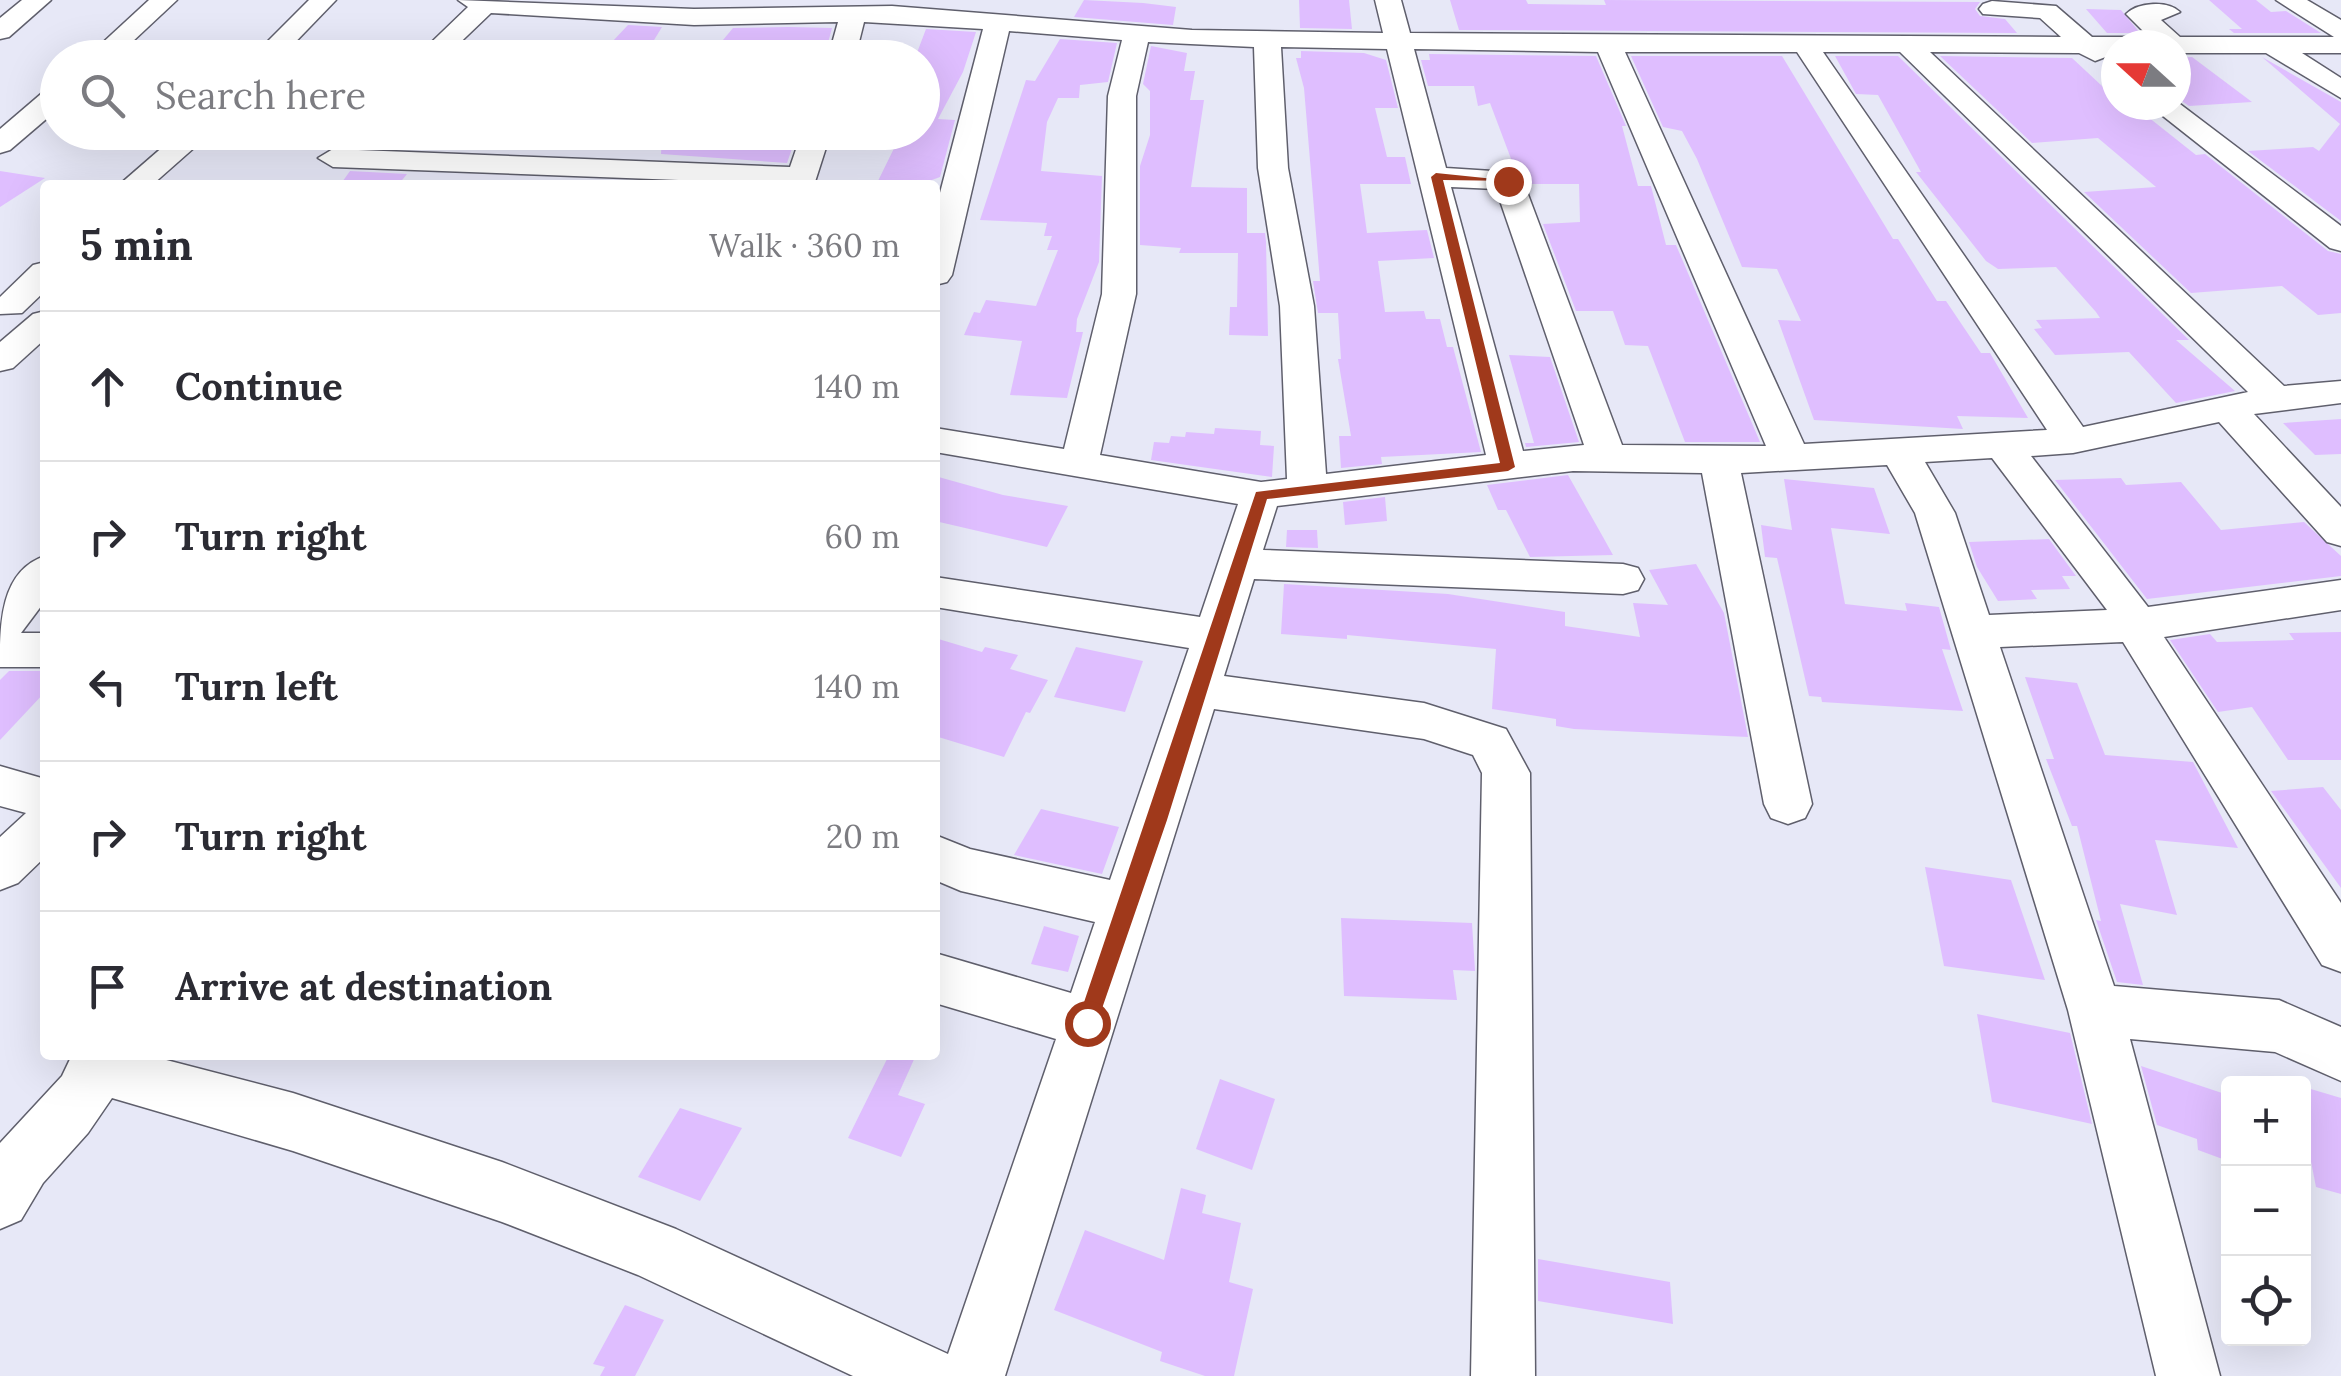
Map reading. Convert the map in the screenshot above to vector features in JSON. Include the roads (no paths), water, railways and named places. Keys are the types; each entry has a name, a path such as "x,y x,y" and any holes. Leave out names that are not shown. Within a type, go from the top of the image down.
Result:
{"street":[{"path":"0,30 38,0"},
{"path":"118,40 164,0"},
{"path":"282,40 323,0"},
{"path":"1388,0 1402,40 1508,467"},
{"path":"2289,0 2341,31"},
{"path":"444,40 478,2 791,9 1137,33 1267,37 1608,44 2101,44"},
{"path":"1992,9 2047,11 2101,59"},
{"path":"2157,30 2139,14 2167,12"},
{"path":"847,40 853,16"},
{"path":"940,255 998,21"},
{"path":"1079,464 1119,294 1122,96 1137,33"},
{"path":"972,1376 1239,564 1284,492 1296,306 1273,168 1267,37"},
{"path":"1904,41 2274,398"},
{"path":"1803,42 2073,441"},
{"path":"1608,44 1791,460"},
{"path":"2191,44 2341,45"},
{"path":"2272,45 2341,90"},
{"path":"0,144 40,110"},
{"path":"2182,120 2341,240"},
{"path":"140,180 176,150"},
{"path":"318,180 340,150"},
{"path":"800,180 810,150"},
{"path":"333,158 780,180"},
{"path":"1436,177 1508,181 1608,458"},
{"path":"5,306 40,276"},
{"path":"5,306 40,311"},
{"path":"0,360 40,325"},
{"path":"940,441 1284,492 1608,458 1791,460 2073,441 2274,398 2341,392"},
{"path":"2228,408 2341,532"},
{"path":"2003,446 2138,625 2147,646 2341,948"},
{"path":"1900,453 1935,513 2094,1010 2188,1376"},
{"path":"1719,462 1788,804"},
{"path":"1239,564 1623,579"},
{"path":"0,630 40,578"},
{"path":"940,593 1216,636"},
{"path":"1976,632 2138,625 2341,595"},
{"path":"0,650 40,650"},
{"path":"1200,689 1309,708 1424,721 1490,742 1506,773 1503,1376"},
{"path":"0,786 40,798"},
{"path":"0,868 40,831"},
{"path":"940,858 960,868 1128,907"},
{"path":"0,886 26,871 40,870"},
{"path":"940,979 1087,1023"},
{"path":"2094,1010 2279,1026 2341,1054"},
{"path":"0,1199 6,1182 61,1125 99,1060 164,1088 292,1122 502,1192 654,1251 925,1376"}]}
